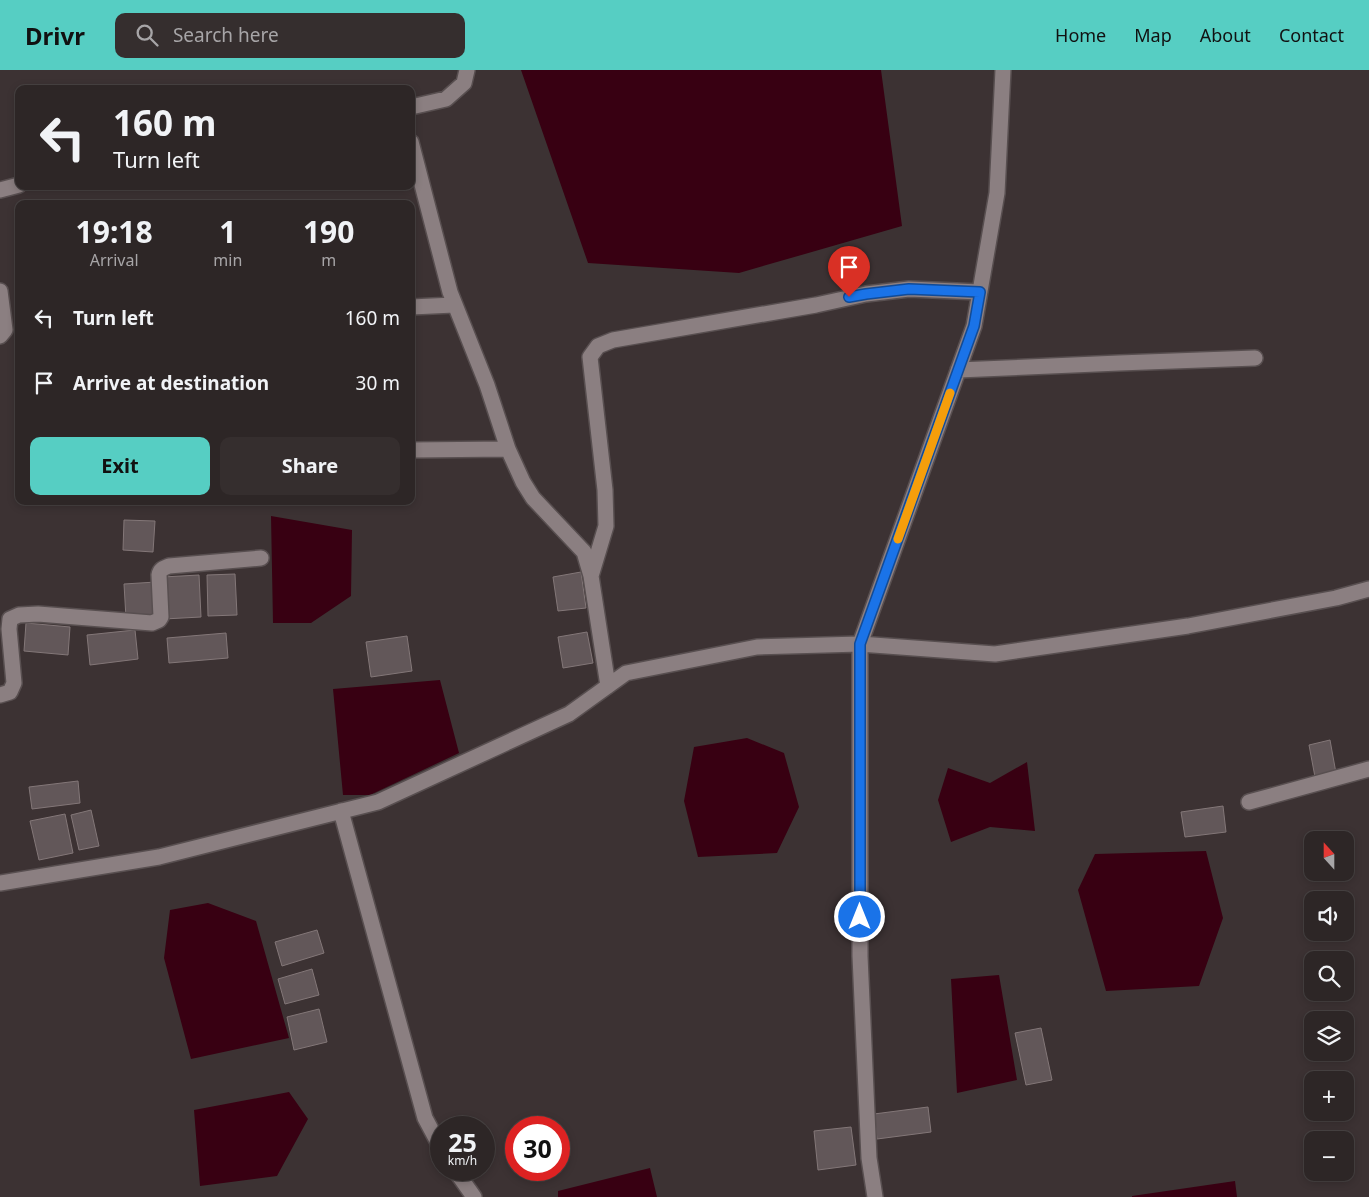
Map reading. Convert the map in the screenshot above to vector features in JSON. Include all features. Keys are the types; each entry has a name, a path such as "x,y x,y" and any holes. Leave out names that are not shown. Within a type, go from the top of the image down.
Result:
{"street":[{"path":"415,106 446,100 464,83 466,70"},
{"path":"875,1197 869,1158 860,956 860,644 974,326 997,193 1003,70"},
{"path":"415,157 454,305 487,385 508,449 523,482 533,498 584,552 591,576 608,686"},
{"path":"0,190 15,186"},
{"path":"591,576 606,526 605,490 590,357 598,346 613,340 816,305 866,294 909,289 980,292"},
{"path":"0,291 5,330 0,336"},
{"path":"415,307 454,305"},
{"path":"958,370 1255,358"},
{"path":"415,450 508,449"},
{"path":"0,695 10,692 14,682 9,629 10,619 19,615 38,614 152,623 161,617 159,576 163,568 261,558"},
{"path":"0,883 159,857 378,802 569,714 626,672 757,647 860,644 995,654 1188,626 1336,598 1369,589"},
{"path":"1249,802 1369,769"},
{"path":"341,811 426,1118 430,1126"},
{"path":"463,1181 474,1197"}],"shaded area":[{"path":"521,70 881,70 902,226 739,273 588,263"},
{"path":"271,516 352,530 351,596 311,623 273,623"},
{"path":"440,680 459,753 370,795 343,795 333,689"},
{"path":"747,738 784,753 799,807 777,853 698,857 684,801 694,747"},
{"path":"1027,762 1035,831 990,827 951,842 938,800 948,768 990,783"},
{"path":"1206,851 1223,918 1199,986 1106,991 1078,890 1095,854"},
{"path":"208,903 256,921 289,1038 191,1059 164,958 170,910"},
{"path":"999,975 1017,1080 957,1093 951,979"},
{"path":"289,1092 308,1119 277,1176 200,1186 194,1110"},
{"path":"650,1168 657,1197 558,1197 558,1191"},
{"path":"1235,1181 1237,1197 1132,1197 1132,1196"}],"building":[{"path":"124,520 155,521 153,552 123,550"},
{"path":"581,572 586,608 558,611 553,577"},
{"path":"235,574 237,615 208,616 207,575"},
{"path":"199,575 201,617 164,619 163,577"},
{"path":"156,582 158,617 126,618 124,584"},
{"path":"26,623 70,627 68,655 24,651"},
{"path":"135,630 138,659 90,665 87,635"},
{"path":"587,632 593,663 563,668 558,637"},
{"path":"226,633 228,658 169,663 167,638"},
{"path":"407,636 412,671 371,677 366,642"},
{"path":"1330,740 1336,773 1315,777 1309,745"},
{"path":"78,781 80,803 32,809 29,787"},
{"path":"1223,806 1226,832 1185,837 1181,812"},
{"path":"91,810 99,846 79,850 71,815"},
{"path":"65,814 73,853 39,860 30,821"},
{"path":"317,930 324,953 282,966 275,942"},
{"path":"312,969 319,995 285,1004 278,979"},
{"path":"319,1009 327,1042 294,1050 287,1017"},
{"path":"1041,1028 1052,1080 1026,1085 1015,1033"},
{"path":"928,1107 931,1132 877,1139 874,1114"},
{"path":"851,1127 856,1165 818,1170 814,1131"}],"slow traffic":[{"path":"898,539 950,393"}],"route":[{"path":"849,297 909,289 980,292 974,326 860,644 860,917"}]}
